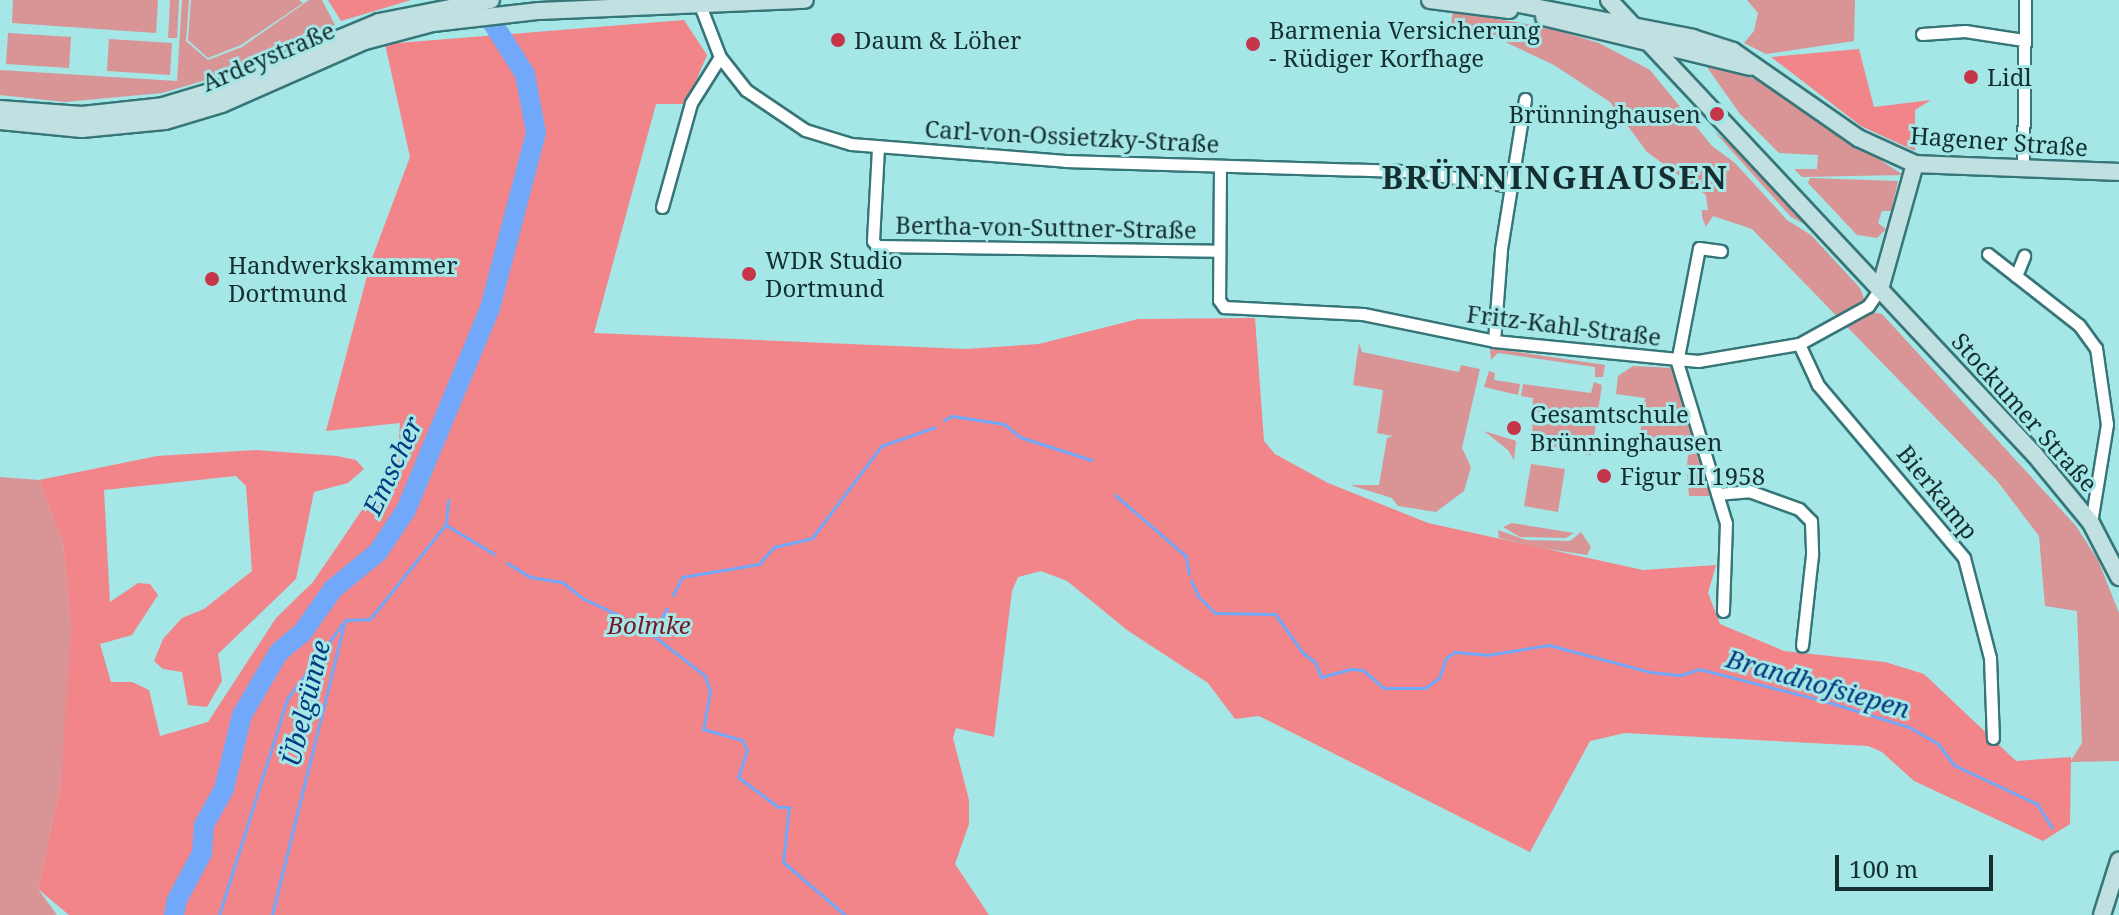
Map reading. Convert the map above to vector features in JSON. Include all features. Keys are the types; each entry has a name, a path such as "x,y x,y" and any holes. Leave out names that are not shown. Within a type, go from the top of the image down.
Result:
{"main road":[{"name":"Ardeystraße","path":"0,109 82,115 163,106 216,90 379,22 458,4 491,0"},
{"name":"Ardeystraße","path":"0,121 82,129 165,121 222,104 365,41 469,18 698,2 805,0"},
{"path":"1430,0 1548,18 1652,44"},
{"path":"1498,0 1530,2 1636,27"},
{"name":"Stockumer Straße","path":"1609,0 1880,289 2091,523 2119,577"},
{"name":"Hagener Straße","path":"1636,27 1733,51 1866,144 1915,164 2119,172"},
{"name":"Hagener Straße","path":"1652,44 1760,68"},
{"path":"1880,289 1915,164"},
{"path":"2102,915 2119,861"}],"street":[{"path":"2023,169 2025,0"},
{"name":"Carl-von-Ossietzky-Straße","path":"698,2 720,57 746,90 791,122 836,141 878,148 1220,166 1410,171 1511,186"},
{"path":"1922,34 1965,31 2023,40"},
{"path":"662,207 691,103 720,57"},
{"path":"1494,341 1511,186 1525,99"},
{"name":"Bertha-von-Suttner-Straße","path":"878,148 873,241 877,246 1218,251"},
{"path":"1218,251 1220,166"},
{"path":"1721,251 1699,248 1677,362 1726,523 1723,611"},
{"name":"Fritz-Kahl-Straße","path":"1218,251 1219,300 1224,307 1363,314 1494,341 1677,362 1750,356 1799,344 1868,306 1880,289"},
{"path":"1988,254 2089,335 2101,362 2106,438 2091,523"},
{"path":"2016,276 2024,256"},
{"name":"Bierkamp","path":"1799,344 1818,385 1964,558 1990,658 1993,738"},
{"path":"1717,494 1749,491 1799,509 1811,521 1812,555 1802,645"}],"shaded area":[{"path":"13,0 158,0 156,33 12,23"},
{"path":"170,0 179,0 177,38 168,38"},
{"path":"182,0 189,0 186,41 208,60 242,47 309,0 322,0 335,25 213,78 162,93 65,102 0,95 0,70 177,81"},
{"path":"191,0 299,0 303,3 241,45 208,58 188,40"},
{"path":"1747,0 1855,0 1854,41 1766,54 1744,43 1754,31 1758,13"},
{"path":"1453,12 1546,27 1599,43 1650,70 1712,146 1735,163 1787,220 1811,235 1860,288 1869,312 1882,314 2076,526 2098,560 2119,613 2119,761 2070,762 2082,743 2077,611 2045,606 2039,536 1998,482 1752,229 1713,216 1706,227 1702,210 1708,210 1706,195 1647,152 1610,102 1554,65 1471,26 1451,24"},
{"path":"8,33 71,37 69,68 6,64"},
{"path":"109,39 172,43 170,75 107,71"},
{"path":"1702,60 1763,82 1903,175 1802,177 1794,169 1817,169 1818,155 1779,153 1740,114"},
{"path":"1714,131 1747,158 1814,229 1791,217"},
{"path":"1810,178 1898,181 1891,211 1882,211 1878,223 1886,229 1877,238 1857,235 1808,183"},
{"path":"1359,343 1362,352 1459,372 1461,365 1480,369 1462,448 1471,467 1464,491 1436,512 1398,506 1392,498 1350,485 1379,485 1387,438 1393,436 1377,433 1383,390 1353,385"},
{"path":"1490,348 1605,365 1603,377 1595,377 1595,367 1498,353 1491,360"},
{"path":"1633,366 1673,368 1693,429 1687,445 1639,442 1645,398 1616,394 1618,376"},
{"path":"1489,371 1495,373 1494,380 1520,384 1518,395 1484,387"},
{"path":"1594,382 1602,385 1591,455 1532,445 1533,398 1521,396 1523,384 1591,393"},
{"path":"1484,431 1516,441 1514,460 1508,450"},
{"path":"1700,453 1714,496 1689,496 1687,474 1693,474 1694,468 1687,465 1688,455"},
{"path":"1531,464 1565,469 1558,512 1524,506"},
{"path":"0,477 39,480 63,544 71,631 69,706 61,782 38,889 57,915 0,915"},
{"path":"1512,523 1574,533 1566,538 1520,537 1503,527"},
{"path":"1498,530 1526,540 1570,541 1581,532 1591,547 1587,555 1541,548 1499,538"}],"green space":[{"path":"328,0 411,0 341,21"},
{"name":"Bolmke","path":"684,20 707,55 686,104 656,104 594,333 966,349 1039,344 1138,319 1255,318 1264,441 1275,454 1328,483 1428,523 1643,570 1716,565 1708,593 1720,624 1784,651 1885,662 1924,674 2016,761 2071,757 2070,824 2043,841 1914,781 1882,752 1868,746 1625,733 1590,741 1530,852 1259,716 1235,719 1208,683 1127,630 1067,581 1041,571 1018,577 1012,591 994,737 956,728 953,738 969,800 969,824 955,864 989,915 69,915 38,889 61,782 71,631 63,544 39,480 157,456 256,450 337,456 356,460 364,469 348,483 314,492 296,579 218,654 222,681 207,707 188,705 182,672 163,669 154,661 163,639 182,618 204,609 252,571 246,486 236,476 104,490 110,602 138,583 150,584 158,595 132,635 100,644 111,682 132,682 149,690 160,736 208,722 276,618 313,582 398,457 400,423 326,431 371,261 410,157 385,44"},
{"path":"1859,49 1874,107 1931,100 1915,110 1915,151 1861,126 1771,57"}],"waterway":[{"name":"Emscher","path":"174,915 177,900 202,853 204,825 224,789 242,715 279,652 302,633 333,589 378,552 406,510 490,308 536,133 525,74 480,3"},
{"name":"Brandhofsiepen","path":"944,420 952,416 1004,424 1020,437 1091,460"},
{"name":"Brandhofsiepen","path":"673,595 682,577 759,564 774,547 812,538 881,446 935,427"},
{"name":"Brandhofsiepen","path":"1115,495 1186,556 1189,574"},
{"name":"Übelgünne","path":"272,915 345,620 370,619 446,524 448,500"},
{"path":"446,525 494,554"},
{"path":"507,563 530,577 562,582 584,599 623,617"},
{"name":"Brandhofsiepen","path":"1191,580 1198,596 1215,613 1275,614 1303,653 1315,662 1321,677 1351,669 1363,670 1384,688 1425,688 1439,678 1446,658 1455,652 1487,655 1549,645 1650,672 1681,675 1699,669 1828,702 1909,727 1938,744 1954,765 2037,804 2052,828"},
{"name":"Brandhofsiepen","path":"653,635 667,608"},
{"path":"636,622 705,676 710,691 703,729 742,740 747,750 738,777 778,807 789,807 783,862 845,915"},
{"path":"219,915 287,699 343,623"}],"place":[{"name":"Daum & Löher","path":"838,40"},
{"name":"Barmenia Versicherung - Rüdiger Korfhage","path":"1253,44"},
{"name":"Lidl","path":"1971,77"},
{"name":"Brünninghausen","path":"1717,114"},
{"name":"WDR Studio Dortmund","path":"749,274"},
{"name":"Handwerkskammer Dortmund","path":"212,279"},
{"name":"Gesamtschule Brünninghausen","path":"1514,428"},
{"name":"Figur II 1958","path":"1604,476"}],"district":[{"name":"BRÜNNINGHAUSEN","path":"1555,177"}]}
